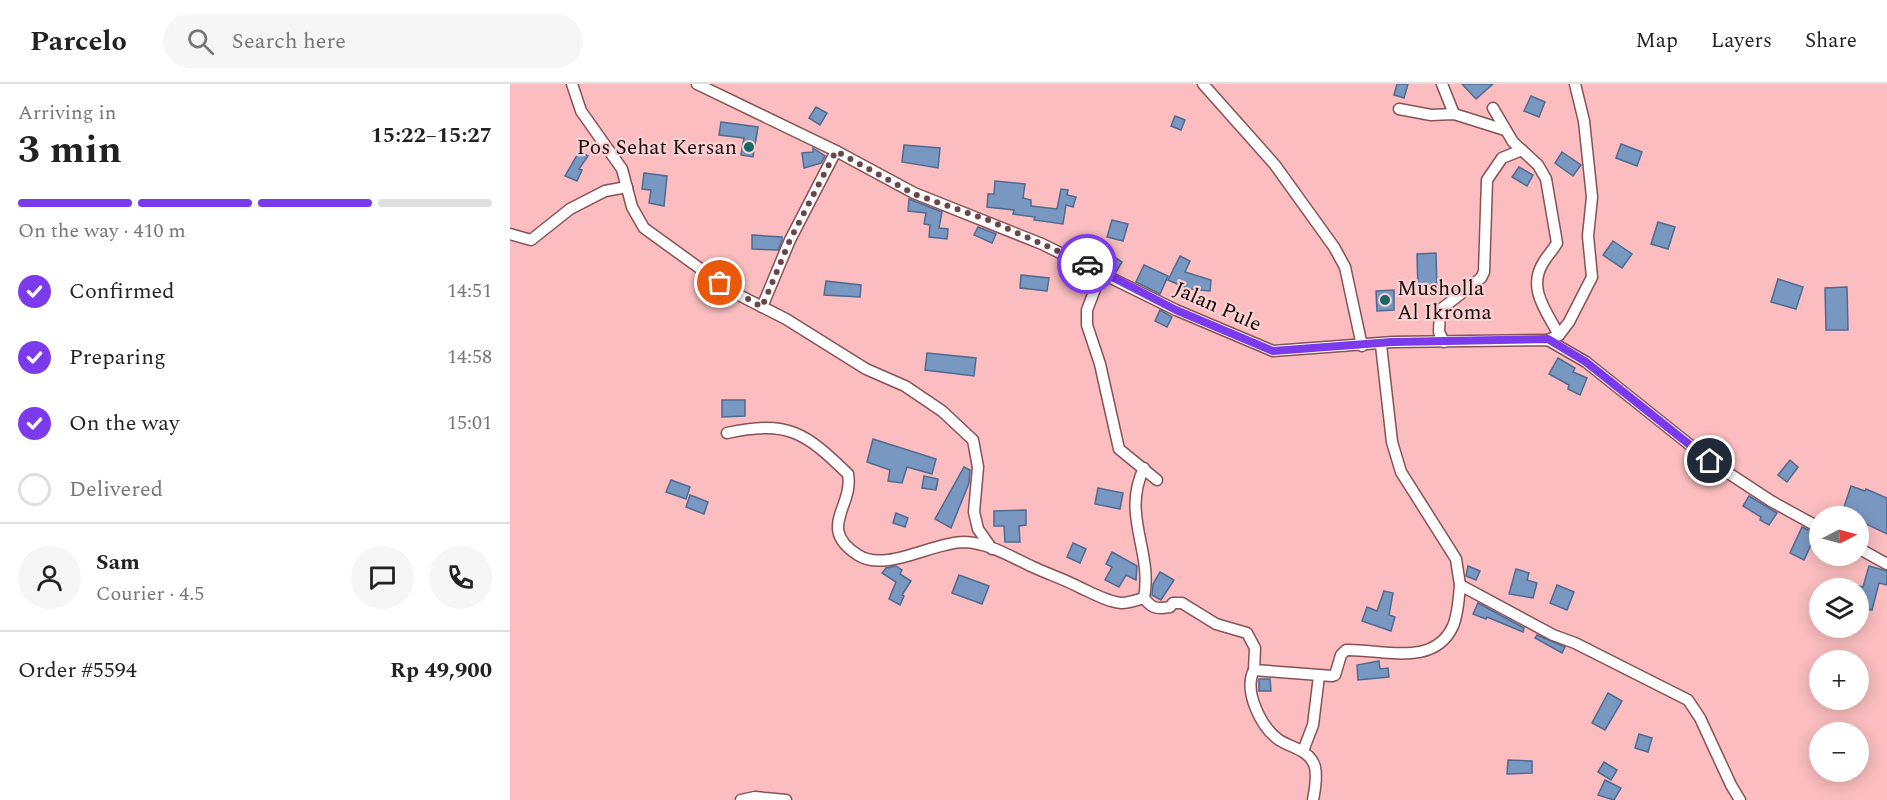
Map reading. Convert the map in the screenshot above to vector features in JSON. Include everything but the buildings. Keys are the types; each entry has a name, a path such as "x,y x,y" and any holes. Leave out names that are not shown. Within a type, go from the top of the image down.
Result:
{"street":[{"path":"572,84 581,111 622,169 632,207 644,228 731,291 866,369 905,386 942,411 973,440 978,467 974,512 978,529 992,549"},
{"name":"Jalan Pule","path":"698,84 836,151 914,194 988,220 1102,271 1186,314 1273,351 1548,339"},
{"path":"1203,84 1275,165 1334,248 1345,267 1362,346"},
{"path":"1442,84 1454,114"},
{"path":"1548,339 1559,335 1592,277 1588,236 1592,197 1584,121 1575,84"},
{"path":"1493,108 1505,130 1538,165 1548,186 1557,243 1542,264 1536,289 1559,335"},
{"path":"1399,109 1431,115 1454,114 1505,130"},
{"path":"1444,342 1438,332 1440,310 1481,278 1484,272 1489,175 1502,158 1522,150"},
{"path":"762,307 790,240 836,151"},
{"path":"510,234 531,240 570,209 605,191 627,187"},
{"path":"1102,271 1087,310 1087,325 1100,364 1119,449 1157,480"},
{"path":"1548,339 1586,362 1710,461 1771,501 1809,522"},
{"path":"1254,670 1319,676 1335,675 1341,655 1346,650 1408,655 1436,647 1446,639 1454,624 1460,585 1456,560 1401,472 1392,442 1381,345"},
{"path":"727,433 760,426 803,435 822,448 848,474 849,493 836,522 839,534 858,556 873,561 885,560 940,545 966,542 992,549 1120,603 1144,598"},
{"path":"1144,468 1134,493 1146,568 1144,598 1153,608 1159,609 1170,607 1173,603 1182,603 1216,624 1247,633 1255,648 1254,670 1250,682 1251,692 1262,718 1278,739 1303,751 1315,767 1313,800"},
{"path":"1869,554 1887,564"},
{"path":"1460,585 1553,635 1575,643 1688,700 1700,718 1740,800"},
{"path":"1303,751 1313,725 1319,676"},
{"path":"741,800 755,797 786,800"}],"way so far":[{"path":"720,283 762,307 790,240 821,184 836,151 914,194 988,220 1087,264"}],"place":[{"name":"Pos Sehat Kersan","path":"749,147"},
{"name":"Musholla Al Ikroma","path":"1385,300"}],"route":[{"path":"1087,264 1176,310 1273,351 1381,345 1392,342 1548,339 1586,362 1710,461"}]}
